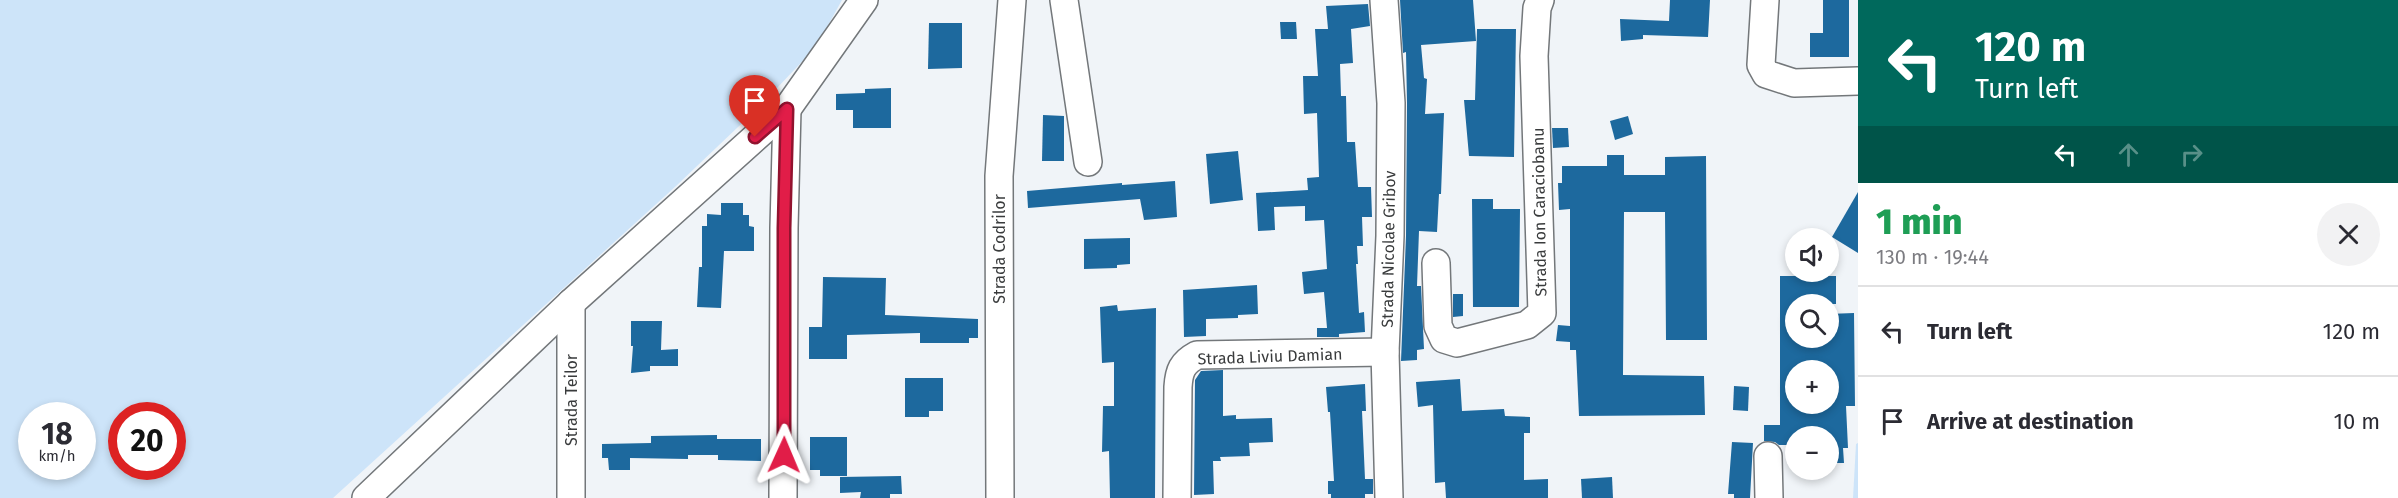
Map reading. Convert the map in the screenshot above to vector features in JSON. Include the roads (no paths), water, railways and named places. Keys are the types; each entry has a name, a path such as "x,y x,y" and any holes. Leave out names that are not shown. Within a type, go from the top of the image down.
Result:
{"street":[{"path":"366,498 571,303 787,109 864,0"},
{"name":"Strada Codrilor","path":"1000,498 999,176 1011,0"},
{"path":"1064,0 1088,162"},
{"name":"Strada Nicolae Gribov","path":"1384,0 1391,103 1390,236 1385,352 1389,498"},
{"name":"Strada Ion Caraciobanu","path":"1436,263 1438,326 1444,339 1458,343 1518,328 1527,325 1542,313 1534,56 1537,8 1540,0"},
{"path":"1765,0 1761,65 1766,75 1794,83 1858,81"},
{"path":"783,498 787,109"},
{"name":"Strada Teilor","path":"571,303 571,498"},
{"name":"Strada Liviu Damian","path":"1177,498 1179,372 1186,361 1197,355 1385,352"},
{"path":"1768,456 1769,498"}]}
